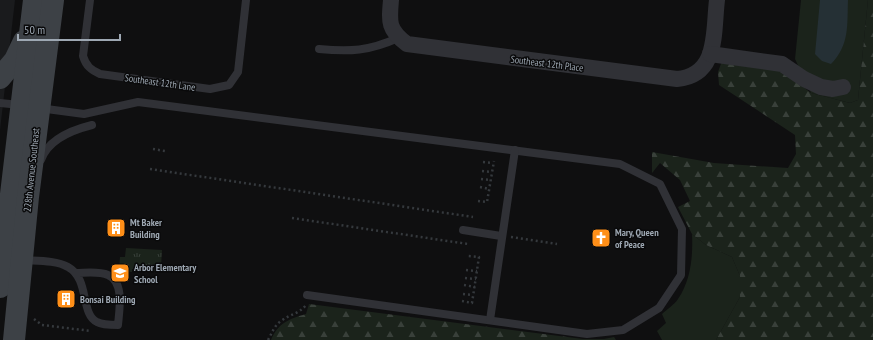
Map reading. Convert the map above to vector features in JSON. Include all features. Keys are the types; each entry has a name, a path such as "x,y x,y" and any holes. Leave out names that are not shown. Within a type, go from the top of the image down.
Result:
{"main road":[{"name":"228th Avenue Southeast","path":"0,287 20,105 34,0"},
{"name":"228th Avenue Southeast","path":"14,340 28,197 20,105 53,0"},
{"path":"0,78 15,60 30,27"},
{"path":"0,147 13,173"}],"street":[{"path":"391,0 389,18 391,28 398,38"},
{"path":"717,0 710,54 782,64 804,79 821,87 843,87"},
{"name":"Southeast 12th Place","path":"398,38 407,44 416,46 677,79 689,78 698,73 704,67 710,54"}],"lane":[{"name":"Southeast 12th Lane","path":"90,0 83,56 86,64 92,70 100,74 210,89 229,85 238,72 246,0"},
{"path":"318,49 347,52 369,48 398,38"},
{"path":"20,105 84,114 138,102 620,164 660,184 682,229 681,274 659,308 623,330 587,334 307,295"},
{"path":"28,197 44,152 61,136 76,129 92,125"},
{"path":"490,320 504,236 515,150"},
{"path":"463,230 504,236"},
{"path":"22,260 60,264 76,273 81,281 91,318 98,323 118,326 119,292 114,279 108,275 76,273"}],"path":[{"path":"153,149 164,151"},
{"path":"478,201 487,202 491,180 493,162 483,162"},
{"path":"150,169 474,217"},
{"path":"482,171 492,172"},
{"path":"481,179 491,180"},
{"path":"480,187 489,189"},
{"path":"292,218 468,244"},
{"path":"504,236 557,244"},
{"path":"462,301 472,303 474,295 479,257 468,256"},
{"path":"466,270 477,271"},
{"path":"465,278 476,279"},
{"path":"464,286 475,287"},
{"path":"463,294 474,295"},
{"path":"268,340 274,328 280,322 302,311 306,305"},
{"path":"34,320 42,325 93,331"}],"shaded area":[{"path":"0,0 15,0 0,130"},
{"path":"820,0 848,0 847,26 844,42 842,49 831,64 822,61 815,54"}],"green space":[{"path":"801,0 868,0 858,100 850,103 811,93 795,59"},
{"path":"868,0 873,0 873,340 716,340 740,297 740,276 732,257 706,245 692,234 678,207 690,201 680,180 660,163 652,173 652,152 714,163 788,168 796,154 795,135 719,85 718,72 722,61 779,68 811,93 850,103 858,100"},
{"path":"692,234 706,245 732,257 740,276 740,297 716,340 662,340 657,331 666,323 662,314 678,299 686,284 690,268"},
{"path":"126,248 162,250 161,266 156,266 156,271 132,269 132,272 119,271 120,257 125,257"},
{"path":"309,304 583,339 604,339 614,337 616,340 271,340 277,329 285,322 306,314"}],"place":[{"name":"Mt Baker Building","path":"116,228"},
{"name":"Mary, Queen of Peace","path":"601,238"},
{"name":"Arbor Elementary School","path":"120,273"},
{"name":"Bonsai Building","path":"66,299"}]}
